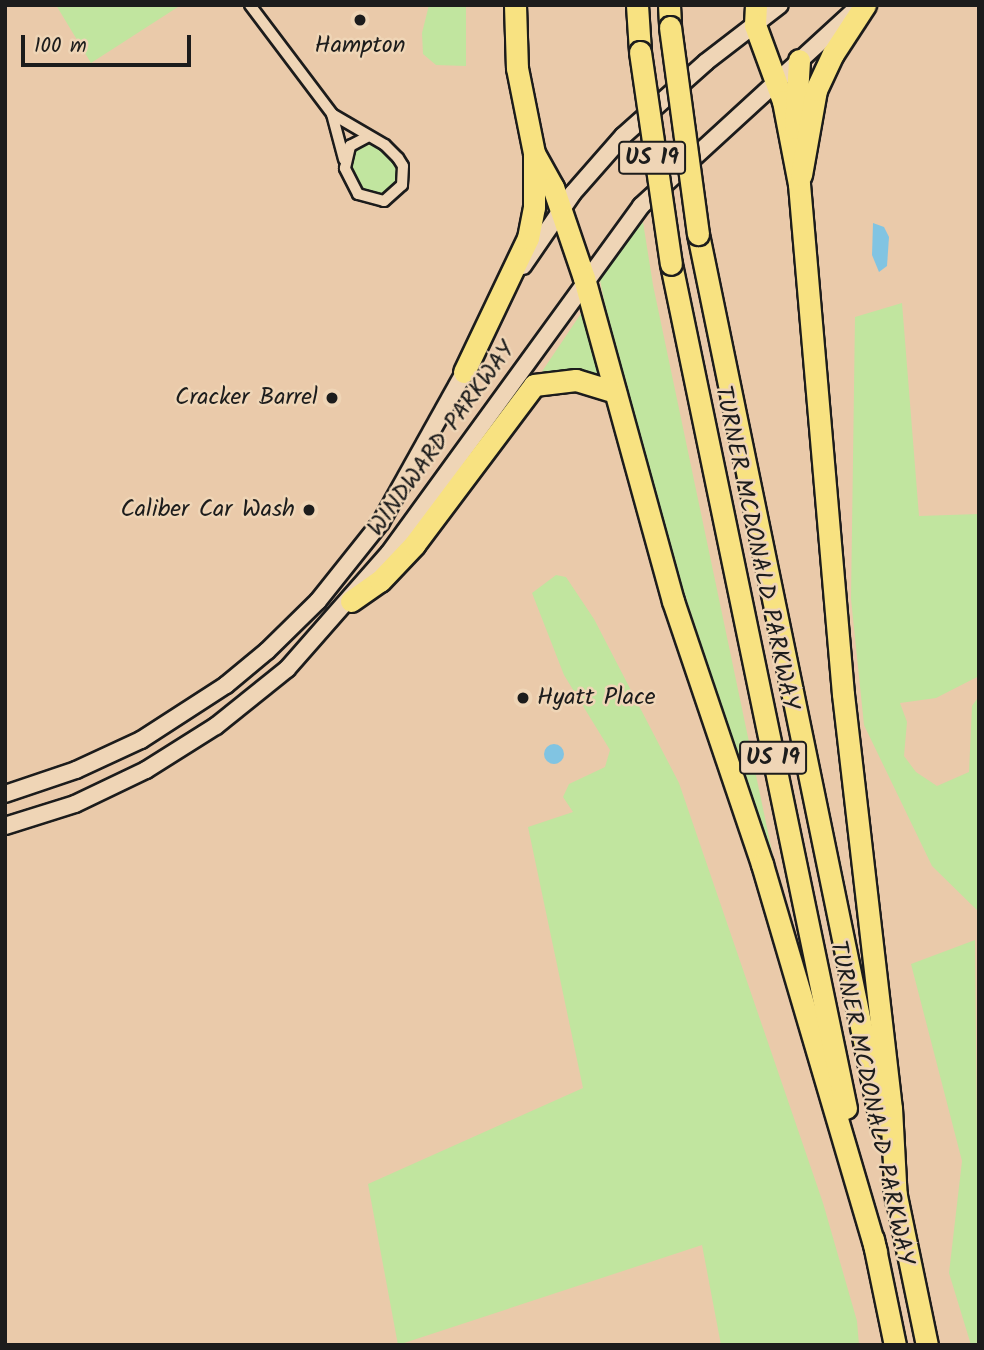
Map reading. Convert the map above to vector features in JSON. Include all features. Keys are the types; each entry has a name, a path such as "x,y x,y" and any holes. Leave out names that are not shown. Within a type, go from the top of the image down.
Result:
{"highway":[{"path":"464,372 528,239 534,207 534,153 517,68 515,5"},
{"name":"TURNER MCDONALD PARKWAY","path":"636,5 639,52 671,264 895,1345"},
{"name":"TURNER MCDONALD PARKWAY","path":"669,5 698,234 927,1345"},
{"path":"799,184 816,90 833,54 863,5"},
{"path":"755,15 777,82 799,184 843,694 891,1108 896,1200"},
{"path":"791,143 799,114 799,60"},
{"path":"534,153 562,209 584,278 673,601 762,864 876,1252"},
{"path":"351,601 380,581 414,545 534,384 576,380 615,392"}],"main road":[{"name":"WINDWARD PARKWAY","path":"5,794 76,770 172,722 226,685 300,618 381,522 527,260 562,209 622,136 755,15 780,5"},
{"name":"WINDWARD PARKWAY","path":"5,826 75,804 181,749 252,699 319,637 351,601 584,278 640,206 863,5"},
{"path":"300,618 319,637"}],"street":[{"path":"250,5 332,114 392,150 403,166 402,184 391,198 377,202 358,194 344,159 332,114"},
{"path":"344,159 350,146 368,137"}],"green space":[{"path":"56,5 181,5 91,63"},
{"path":"429,5 466,5 466,66 436,65 423,54 422,33"},
{"path":"364,143 375,145 396,163 397,184 387,194 373,196 359,189 350,170 354,148"},
{"path":"643,222 653,285 778,880 679,576 605,305 599,275"},
{"path":"902,303 919,516 979,514 979,676 936,698 900,703 907,722 904,756 916,772 937,786 969,772 972,706 979,696 979,912 932,866 864,725 851,599 855,317"},
{"path":"584,309 603,377 542,374 543,370"},
{"path":"556,575 566,577 594,619 679,783 823,1203 857,1321 859,1345 721,1345 702,1245 398,1345 368,1184 583,1088 528,827 573,812 563,797 569,784 605,767 610,750 564,675 532,593"},
{"path":"975,940 979,1345 971,1345 949,1273 962,1161 911,964"}],"water":[{"path":"873,223 884,227 889,237 887,266 879,272 872,255"},
{"path":"554,744 561,747 564,754 561,761 554,764 547,761 544,754 547,747"}],"place":[{"name":"Hampton","path":"360,20"},
{"name":"Cracker Barrel","path":"332,398"},
{"name":"Caliber Car Wash","path":"309,510"},
{"name":"Hyatt Place","path":"523,698"}]}
